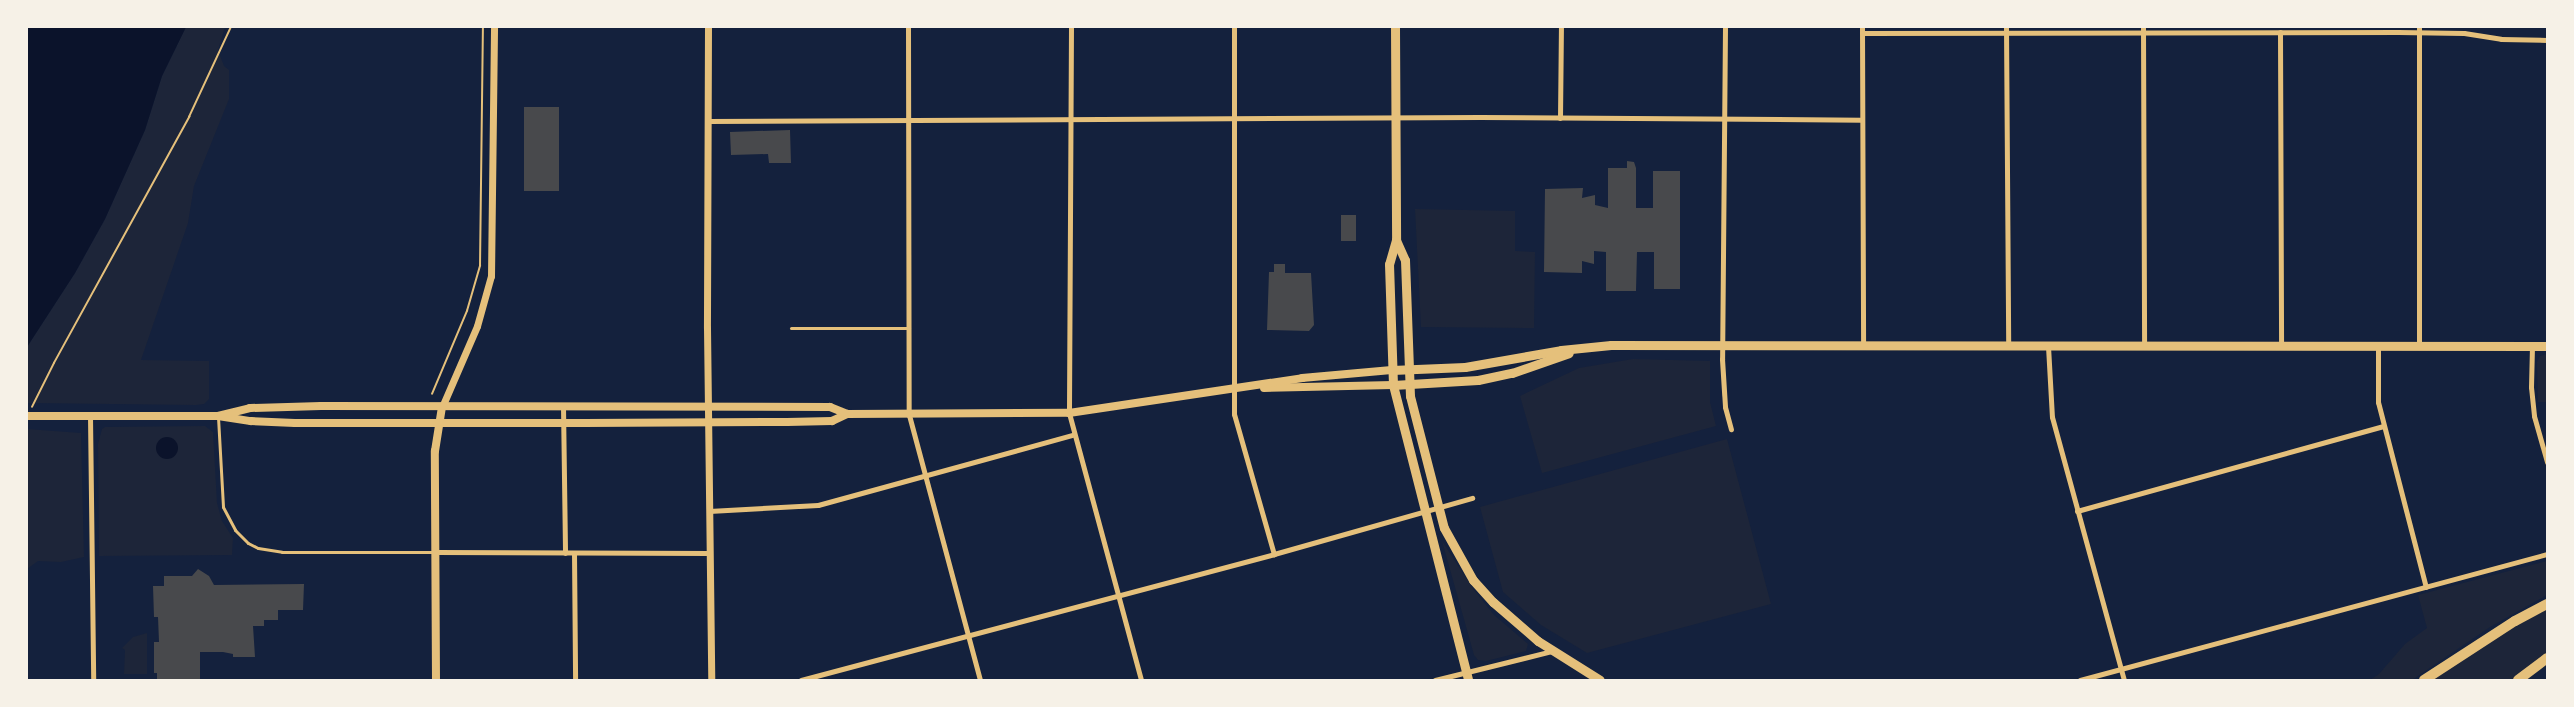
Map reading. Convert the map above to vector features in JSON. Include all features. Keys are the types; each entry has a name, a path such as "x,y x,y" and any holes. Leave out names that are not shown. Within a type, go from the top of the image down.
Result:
{"highway":[{"path":"2424,680 2515,621 2547,604"},
{"path":"2518,680 2547,658"}],"main road":[{"path":"1395,27 1396,240 1389,264 1393,385 1467,676"},
{"path":"1396,240 1405,260 1410,396 1444,528 1473,580 1509,616 1552,651 1600,680"},
{"path":"218,416 250,408 442,406 830,407 847,414 909,415 1070,413 1302,378 1392,370 1466,367 1561,350 1593,348 1722,345 1863,347 2547,346"},
{"path":"1233,389 1410,385 1478,380 1593,348"},
{"path":"436,680 435,457 442,406"},
{"path":"29,412 69,416 218,416 284,422 563,423 832,421 847,414"}],"street":[{"path":"442,406 477,326 491,276 494,27"},
{"path":"708,27 708,422 711,680"},
{"path":"908,27 909,415 980,680"},
{"path":"1071,27 1070,413 1073,435 1141,680"},
{"path":"1234,27 1234,414 1274,554"},
{"path":"1560,118 1561,27"},
{"path":"1725,27 1722,345 1725,407 1731,429"},
{"path":"1863,347 1862,30 2280,32 2419,30 2464,33 2501,39 2547,40"},
{"path":"2006,30 2008,347"},
{"path":"2143,30 2144,346"},
{"path":"2419,30 2419,345"},
{"path":"2280,32 2281,346"},
{"path":"708,121 1233,118 1862,120"},
{"path":"2378,345 2378,402 2426,587"},
{"path":"2048,346 2051,410 2124,680"},
{"path":"2532,346 2531,387 2534,416 2547,462"},
{"path":"563,406 566,553"},
{"path":"90,416 93,680"},
{"path":"2078,511 2383,426"},
{"path":"709,512 809,506 925,477 1073,435"},
{"path":"801,680 1274,554 1472,498"},
{"path":"436,552 709,553"},
{"path":"573,553 575,680"},
{"path":"2080,680 2547,554"},
{"path":"1435,680 1467,676 1552,651"}],"lane":[{"path":"791,328 909,328"},
{"path":"218,416 223,507 235,530 248,543 258,548 282,552 436,552"}],"path":[{"path":"29,412 189,117 231,27"},
{"path":"432,394 467,311 480,266 483,27"}],"shaded area":[{"path":"27,27 186,27 162,76 145,130 105,219 75,273 27,347"},
{"path":"186,27 225,27 218,50 224,66 229,70 229,99 194,186 188,223 141,360 209,361 209,399 204,404 196,405 27,403 27,347 75,273 105,219 145,130 162,76"},
{"path":"1415,209 1515,211 1515,251 1535,252 1534,328 1421,327"},
{"path":"2547,354 2547,402 2538,402 2537,362 2540,356"},
{"path":"1633,359 1710,361 1710,402 1716,426 1542,473 1520,396 1579,368"},
{"path":"205,426 213,432 217,503 222,521 233,538 232,555 99,556 98,444 102,429 105,427"},
{"path":"27,429 81,433 84,557 61,562 38,561 27,569"},
{"path":"167,437 175,440 178,448 175,456 167,459 159,456 156,448 159,440"},
{"path":"1727,439 1771,604 1587,653 1541,625 1503,592 1480,507"},
{"path":"1442,541 1474,590 1494,615 1528,644 1526,651 1486,661 1478,660 1474,655"},
{"path":"2547,561 2547,595 2490,627 2412,680 2370,680 2379,674 2405,644 2427,628 2418,595"},
{"path":"2547,609 2547,654 2513,680 2433,680 2516,625"},
{"path":"147,633 147,674 124,674 125,650 122,648 133,637"}],"building":[{"path":"524,107 559,107 559,191 524,191"},
{"path":"790,130 791,163 769,163 768,154 731,155 730,132"},
{"path":"1627,161 1634,162 1636,168 1636,208 1653,208 1653,171 1680,171 1680,289 1654,289 1654,252 1637,252 1636,291 1606,291 1606,252 1594,251 1594,264 1582,261 1582,273 1544,272 1545,189 1583,188 1582,198 1595,195 1595,205 1608,208 1608,168 1627,168"},
{"path":"1341,215 1356,215 1356,241 1341,241"},
{"path":"1274,264 1285,264 1285,273 1311,273 1314,325 1309,331 1267,330 1269,272 1274,272"},
{"path":"198,569 209,576 214,585 304,584 303,610 278,610 278,620 264,620 264,626 253,626 255,657 233,657 233,654 223,652 200,652 200,680 157,680 157,673 154,673 154,642 159,642 158,617 154,617 153,586 164,586 164,576 192,576"}]}
